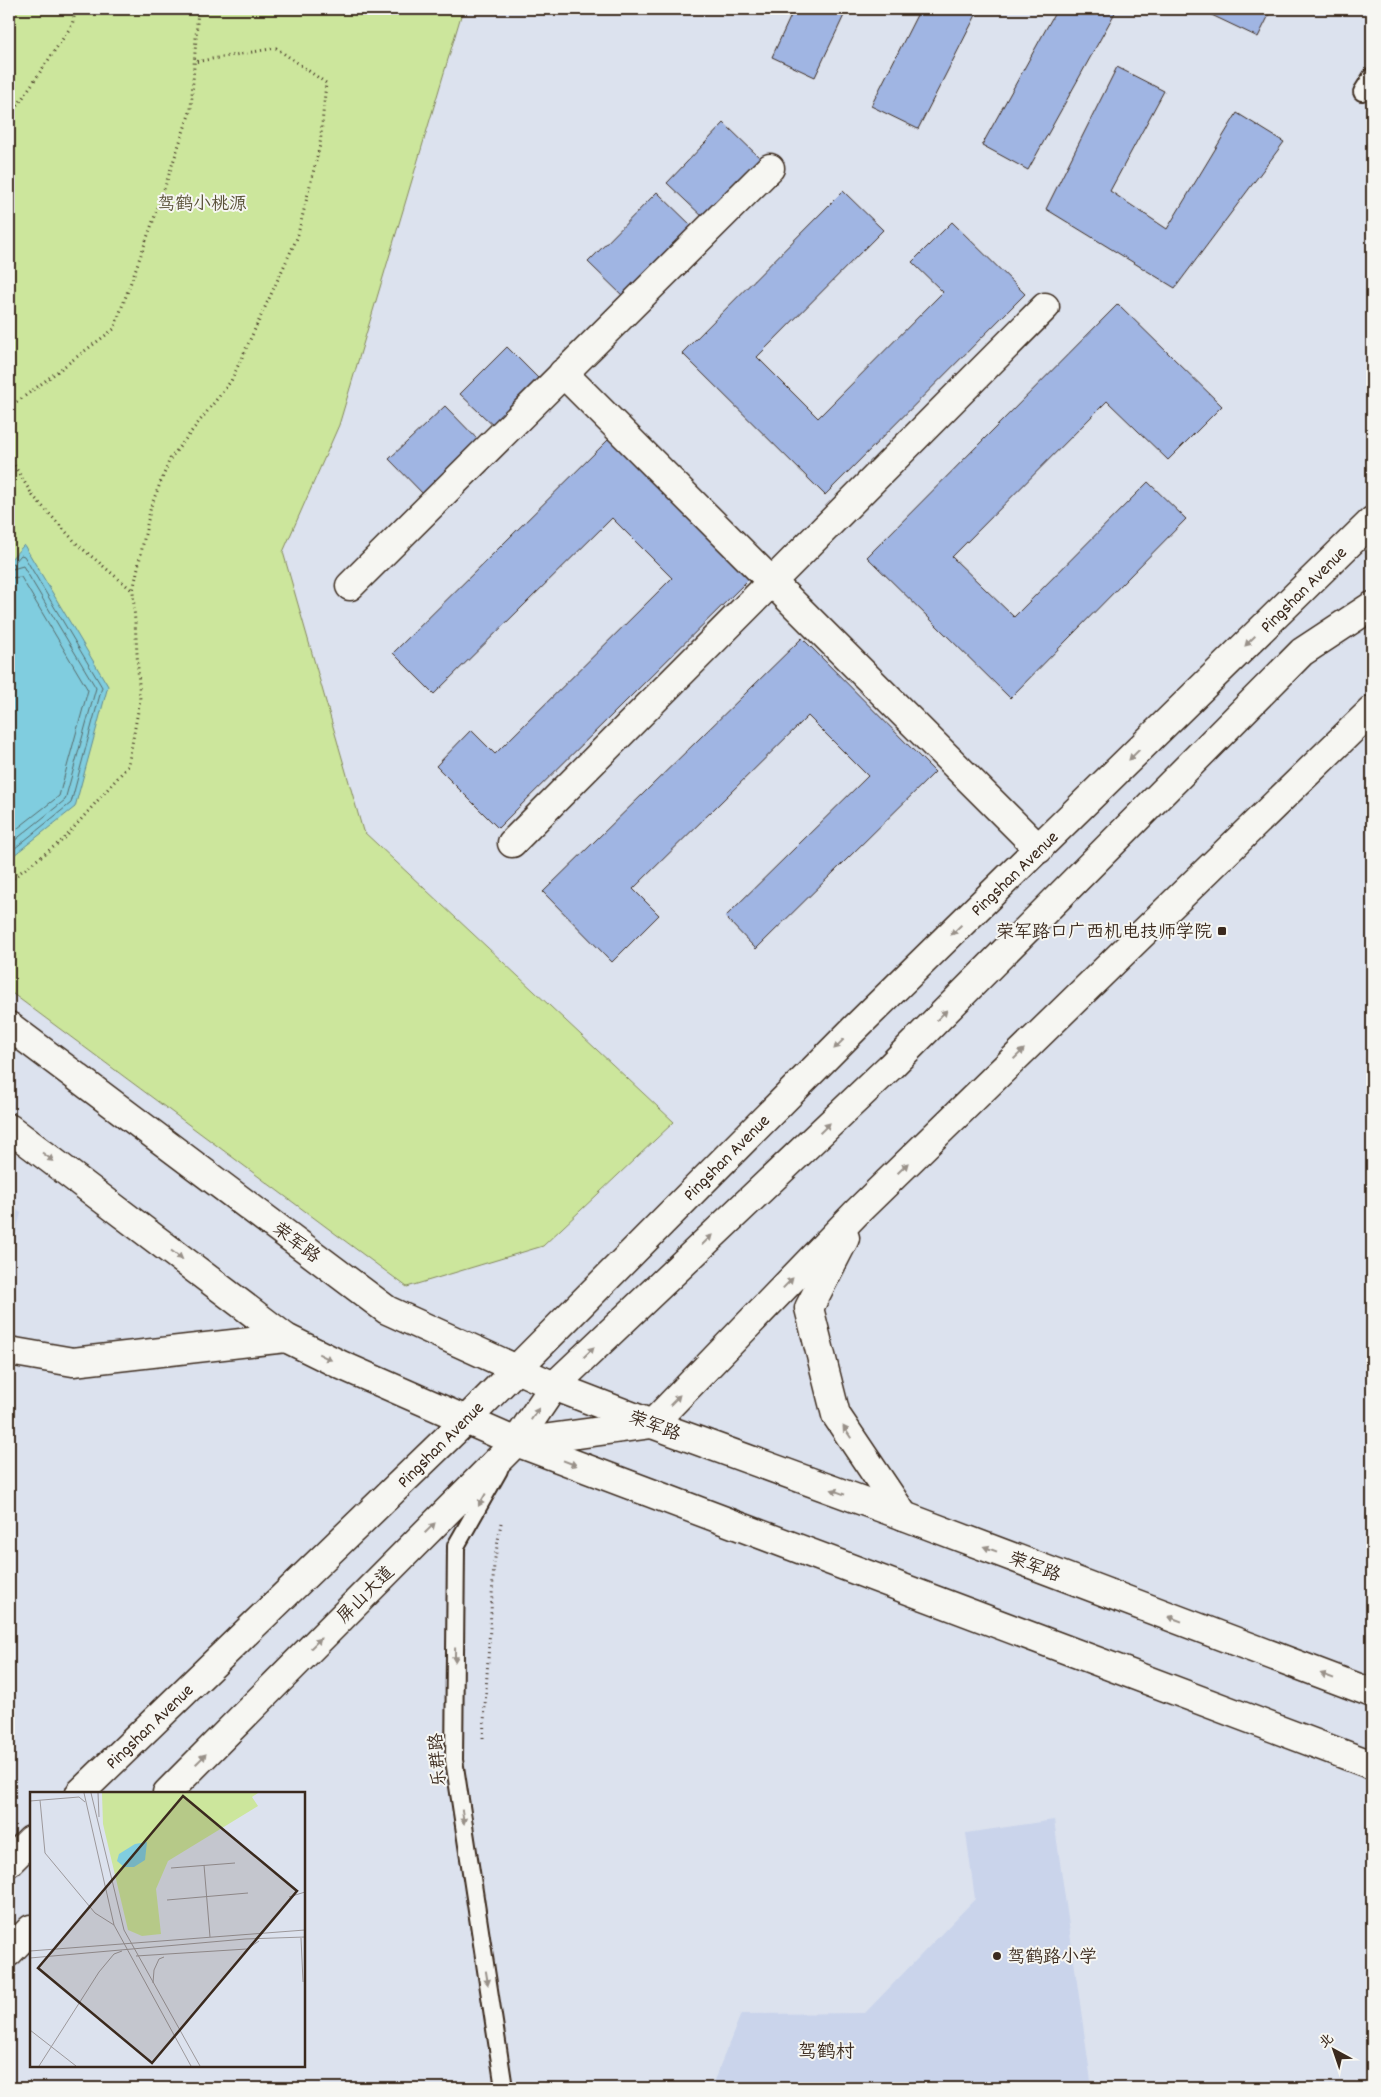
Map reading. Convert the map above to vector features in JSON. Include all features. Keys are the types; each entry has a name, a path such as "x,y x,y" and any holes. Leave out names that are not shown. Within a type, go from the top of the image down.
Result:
{"main road":[{"path":"350,586 770,168"},
{"path":"512,843 1045,307"},
{"path":"564,373 771,583 1039,849"},
{"name":"Pingshan Avenue","path":"81,1792 466,1420 515,1368 857,1026 1372,521"},
{"path":"554,1386 890,1067 1302,652 1372,606"},
{"path":"516,1442 652,1424 858,1211 1372,710"},
{"name":"荣军路","path":"9,1026 387,1310 554,1386 1372,1693"},
{"path":"9,1128 286,1338 341,1365 516,1442 1372,1766"},
{"path":"858,1211 808,1308 836,1415 904,1516"},
{"path":"9,1351 73,1362 286,1338"},
{"name":"屏山大道","path":"168,1792 516,1442 554,1386"},
{"path":"9,1862 30,1841"},
{"path":"9,1952 30,1930"}],"lane":[{"path":"1362,92 1372,76"},
{"name":"乐群路","path":"504,2088 454,1760 456,1546 516,1442"}],"path":[{"path":"9,118 72,25 76,9"},
{"path":"9,408 114,329 191,109 198,9"},
{"path":"9,881 64,839 128,766 140,700 133,591 151,506 170,459 232,380 297,238 320,145 326,83 276,48 194,62"},
{"path":"9,457 33,496 72,538 133,591"},
{"path":"482,1746 494,1564 502,1517"}],"shaded area":[{"path":"9,1205 21,1213 9,1258"},
{"name":"驾鹤路小学","path":"1054,1820 1092,2088 711,2088 741,2014 865,2013 975,1899 966,1833"}],"green space":[{"name":"驾鹤小桃源","path":"9,9 463,9 339,425 283,552 363,831 674,1122 543,1246 407,1287 9,991"}],"water":[{"path":"24,545 108,686 75,807 9,859 9,561"}],"building":[{"path":"794,9 847,9 815,77 772,57"},
{"path":"920,9 979,9 918,129 871,106"},
{"path":"1057,9 1117,9 1028,170 982,145"},
{"path":"1199,9 1272,9 1258,37"},
{"path":"1117,67 1164,91 1110,191 1167,229 1237,113 1284,142 1175,288 1046,209"},
{"path":"724,123 762,160 705,219 667,183"},
{"path":"843,191 883,230 757,357 818,418 943,292 912,262 952,222 1025,294 825,495 682,353"},
{"path":"657,192 696,230 627,300 588,262"},
{"path":"1118,304 1222,406 1168,460 1107,401 952,557 1014,617 1148,482 1186,519 1010,698 867,557"},
{"path":"507,347 546,386 500,432 460,394"},
{"path":"445,406 485,447 429,500 389,459"},
{"path":"609,439 749,579 498,828 436,766 471,730 495,754 672,578 612,518 434,694 393,653"},
{"path":"802,638 935,772 756,949 725,917 868,776 808,716 633,889 659,915 612,962 543,892"}],"place":[{"name":"荣军路口广西机电技师学院","path":"1222,931"},
{"name":"驾鹤路小学","path":"997,1956"}],"district":[{"name":"驾鹤村","path":"826,2050"}]}
